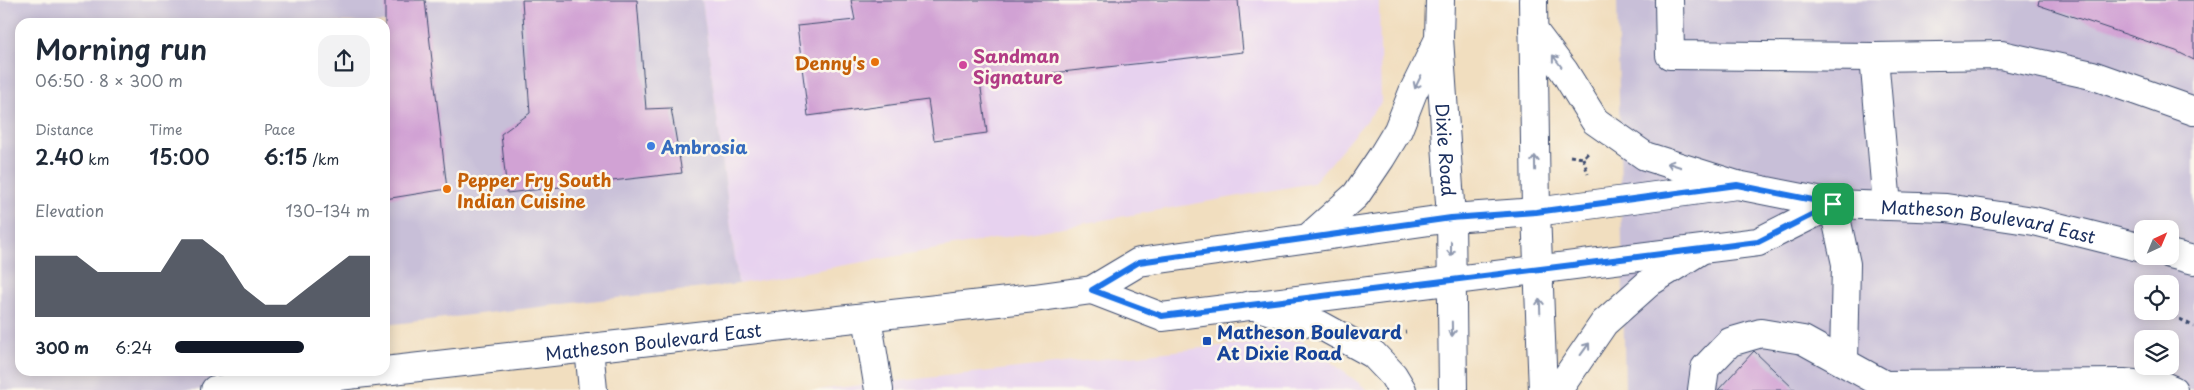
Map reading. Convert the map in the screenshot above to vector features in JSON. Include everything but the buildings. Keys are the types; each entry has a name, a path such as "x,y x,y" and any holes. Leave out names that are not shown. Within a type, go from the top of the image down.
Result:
{"street":[{"name":"Dixie Road","path":"1440,0 1440,38 1451,218 1452,390"},
{"path":"1533,0 1536,212 1543,390"},
{"path":"1669,0 1670,55 1874,57 2001,55 2092,75 2194,111"},
{"path":"1533,30 1564,71 1595,121 1645,156 1737,185"},
{"path":"1308,238 1356,195 1382,158 1398,130 1413,92 1440,38"},
{"path":"1874,57 1887,206"},
{"name":"Matheson Boulevard East","path":"390,372 1092,290 1139,262 1451,218 1536,212 1737,185 1833,204 1946,208 2034,221 2134,246"},
{"path":"1833,204 1846,264 1844,361"},
{"name":"Matheson Boulevard East","path":"1092,290 1162,316 1538,271 1758,242 1833,204"},
{"path":"1558,390 1604,323 1650,282 1701,250"},
{"path":"2179,256 2194,260"},
{"path":"1251,305 1320,325 1373,354 1393,375 1402,390"},
{"path":"867,317 879,390"},
{"path":"1702,390 1705,368 1730,342 1760,333 1803,340 1885,385 2124,383 2166,386 2173,390"},
{"path":"590,348 593,390"},
{"name":"Matheson Boulevard East","path":"215,390 259,388 358,376"}],"path":[{"path":"1583,158 1594,148"},
{"path":"1570,156 1583,158"},
{"path":"1583,158 1588,175"},
{"path":"2179,318 2194,327"},
{"path":"1394,324 1395,333"},
{"path":"1390,337 1395,333 1406,332"}],"shaded area":[{"path":"0,0 702,0 738,284 390,324 390,18 15,18 15,376 226,376 227,390 0,390"},
{"path":"702,0 1379,0 1381,103 1313,183 738,284"},
{"path":"1617,0 2194,0 2194,390 1625,390"},
{"path":"1267,341 1303,341 1368,390 816,390"}],"place":[{"name":"Denny's","path":"875,62"},
{"name":"Sandman Signature","path":"963,65"},
{"name":"Ambrosia","path":"651,146"},
{"name":"Pepper Fry South Indian Cuisine","path":"447,189"},
{"name":"Matheson Boulevard At Dixie Road","path":"1207,341"}],"route":[{"path":"1737,185 1833,204 1758,242 1538,271 1162,316 1092,290 1139,262 1451,218 1536,212 1737,185"}]}
